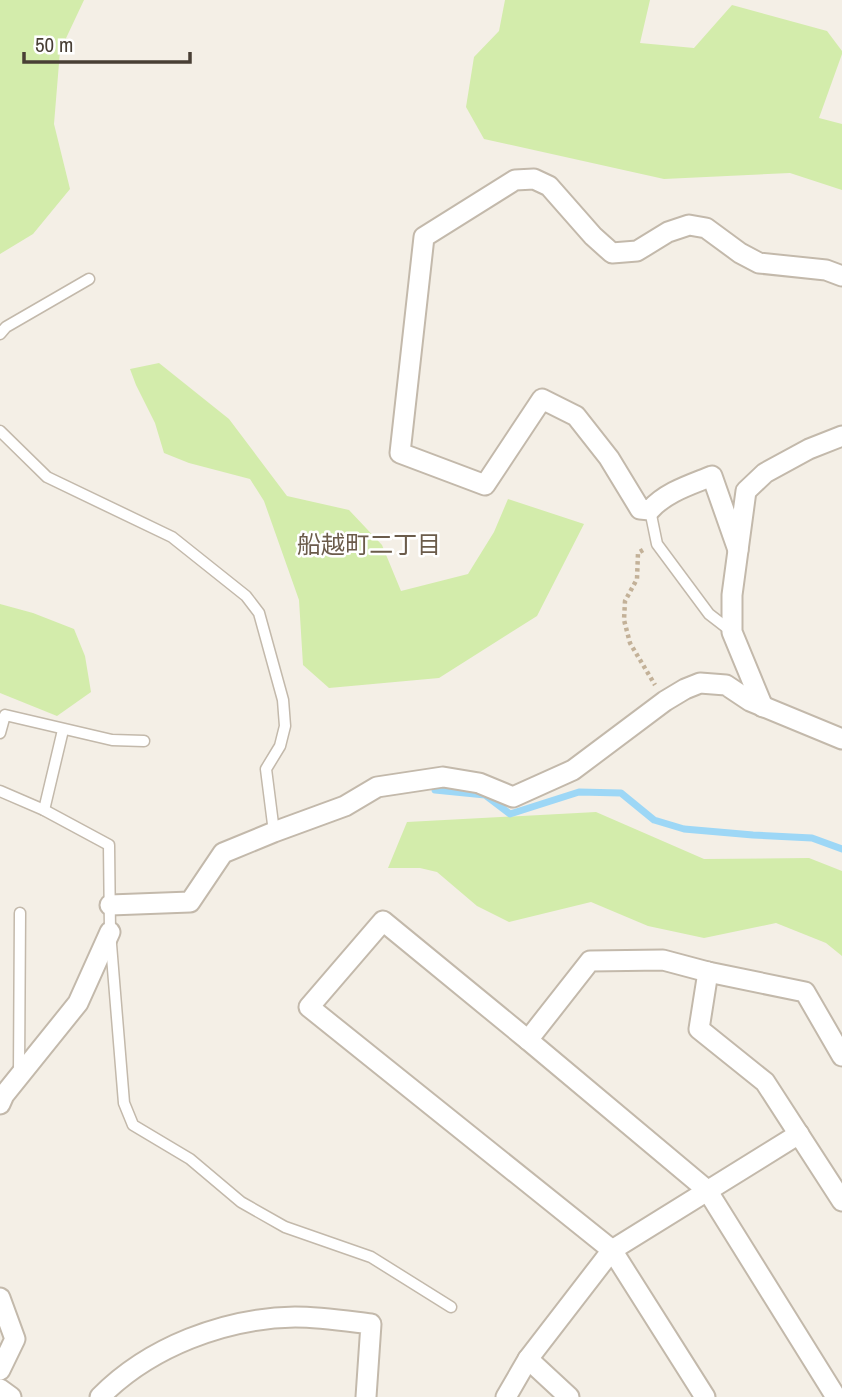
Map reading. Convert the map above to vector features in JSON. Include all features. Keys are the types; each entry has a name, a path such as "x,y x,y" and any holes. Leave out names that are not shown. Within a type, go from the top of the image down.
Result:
{"street":[{"path":"738,550 712,476 658,501 650,510 640,509 609,458 576,415 542,399 485,485 400,453 424,237 515,180 534,179 549,186 593,236 612,253 637,251 668,232 689,225 706,228 740,253 760,263 826,270 842,276"},
{"path":"763,707 732,632 732,595 747,491 765,473 809,449 842,436"},
{"path":"110,905 190,902 223,853 345,806 377,787 443,777 479,783 513,797 573,770 665,701 700,683 726,685 750,701 842,739"},
{"path":"705,1397 612,1250 309,1007 383,921 707,1190 836,1397"},
{"path":"0,1104 4,1095 78,1003 110,932"},
{"path":"528,1040 590,961 663,960 805,992 842,1056"},
{"path":"708,972 699,1029 765,1082 842,1201"},
{"path":"506,1397 528,1359 612,1250 799,1135"},
{"path":"0,1298 15,1339 0,1370"},
{"path":"100,1397 129,1372 152,1357 190,1339 224,1327 260,1319 297,1317 371,1324 366,1397"},
{"path":"528,1359 569,1397"},
{"path":"0,1389 10,1397"}],"lane":[{"path":"0,334 6,327 89,279"},
{"path":"0,431 47,477 173,537 246,596 259,613 283,700 285,726 279,746 265,769 274,832"},
{"path":"650,510 657,544 709,614 732,632"},
{"path":"0,733 2,715 112,740 144,741"},
{"path":"44,810 63,730"},
{"path":"0,791 44,810 109,845 110,932 124,1102 133,1125 190,1159 242,1202 285,1227 372,1257 451,1307"},
{"path":"19,1076 20,913"}],"path":[{"path":"657,544 638,553 637,579 625,601 624,620 630,643 665,701"}],"green space":[{"path":"0,0 84,0 60,51 54,124 70,189 33,234 0,254"},
{"path":"505,0 650,0 640,43 694,48 732,5 827,31 842,54 819,118 842,124 842,190 790,173 664,179 484,139 466,107 474,57 499,31"},
{"path":"159,363 229,419 287,496 349,510 382,545 401,591 468,574 494,532 508,499 584,524 537,616 439,678 329,688 303,665 299,600 264,501 250,479 189,463 164,453 155,423 130,369"},
{"path":"0,604 74,629 85,656 91,692 57,716 0,693"},
{"path":"596,812 704,859 809,858 842,871 842,956 826,943 776,923 704,938 648,926 591,902 509,922 477,906 437,872 420,868 388,868 407,822"}],"waterway":[{"path":"435,790 485,795 510,814 579,792 621,793 654,820 684,829 812,838 842,849"}],"district":[{"name":"船越町二丁目","path":"369,544"}]}
